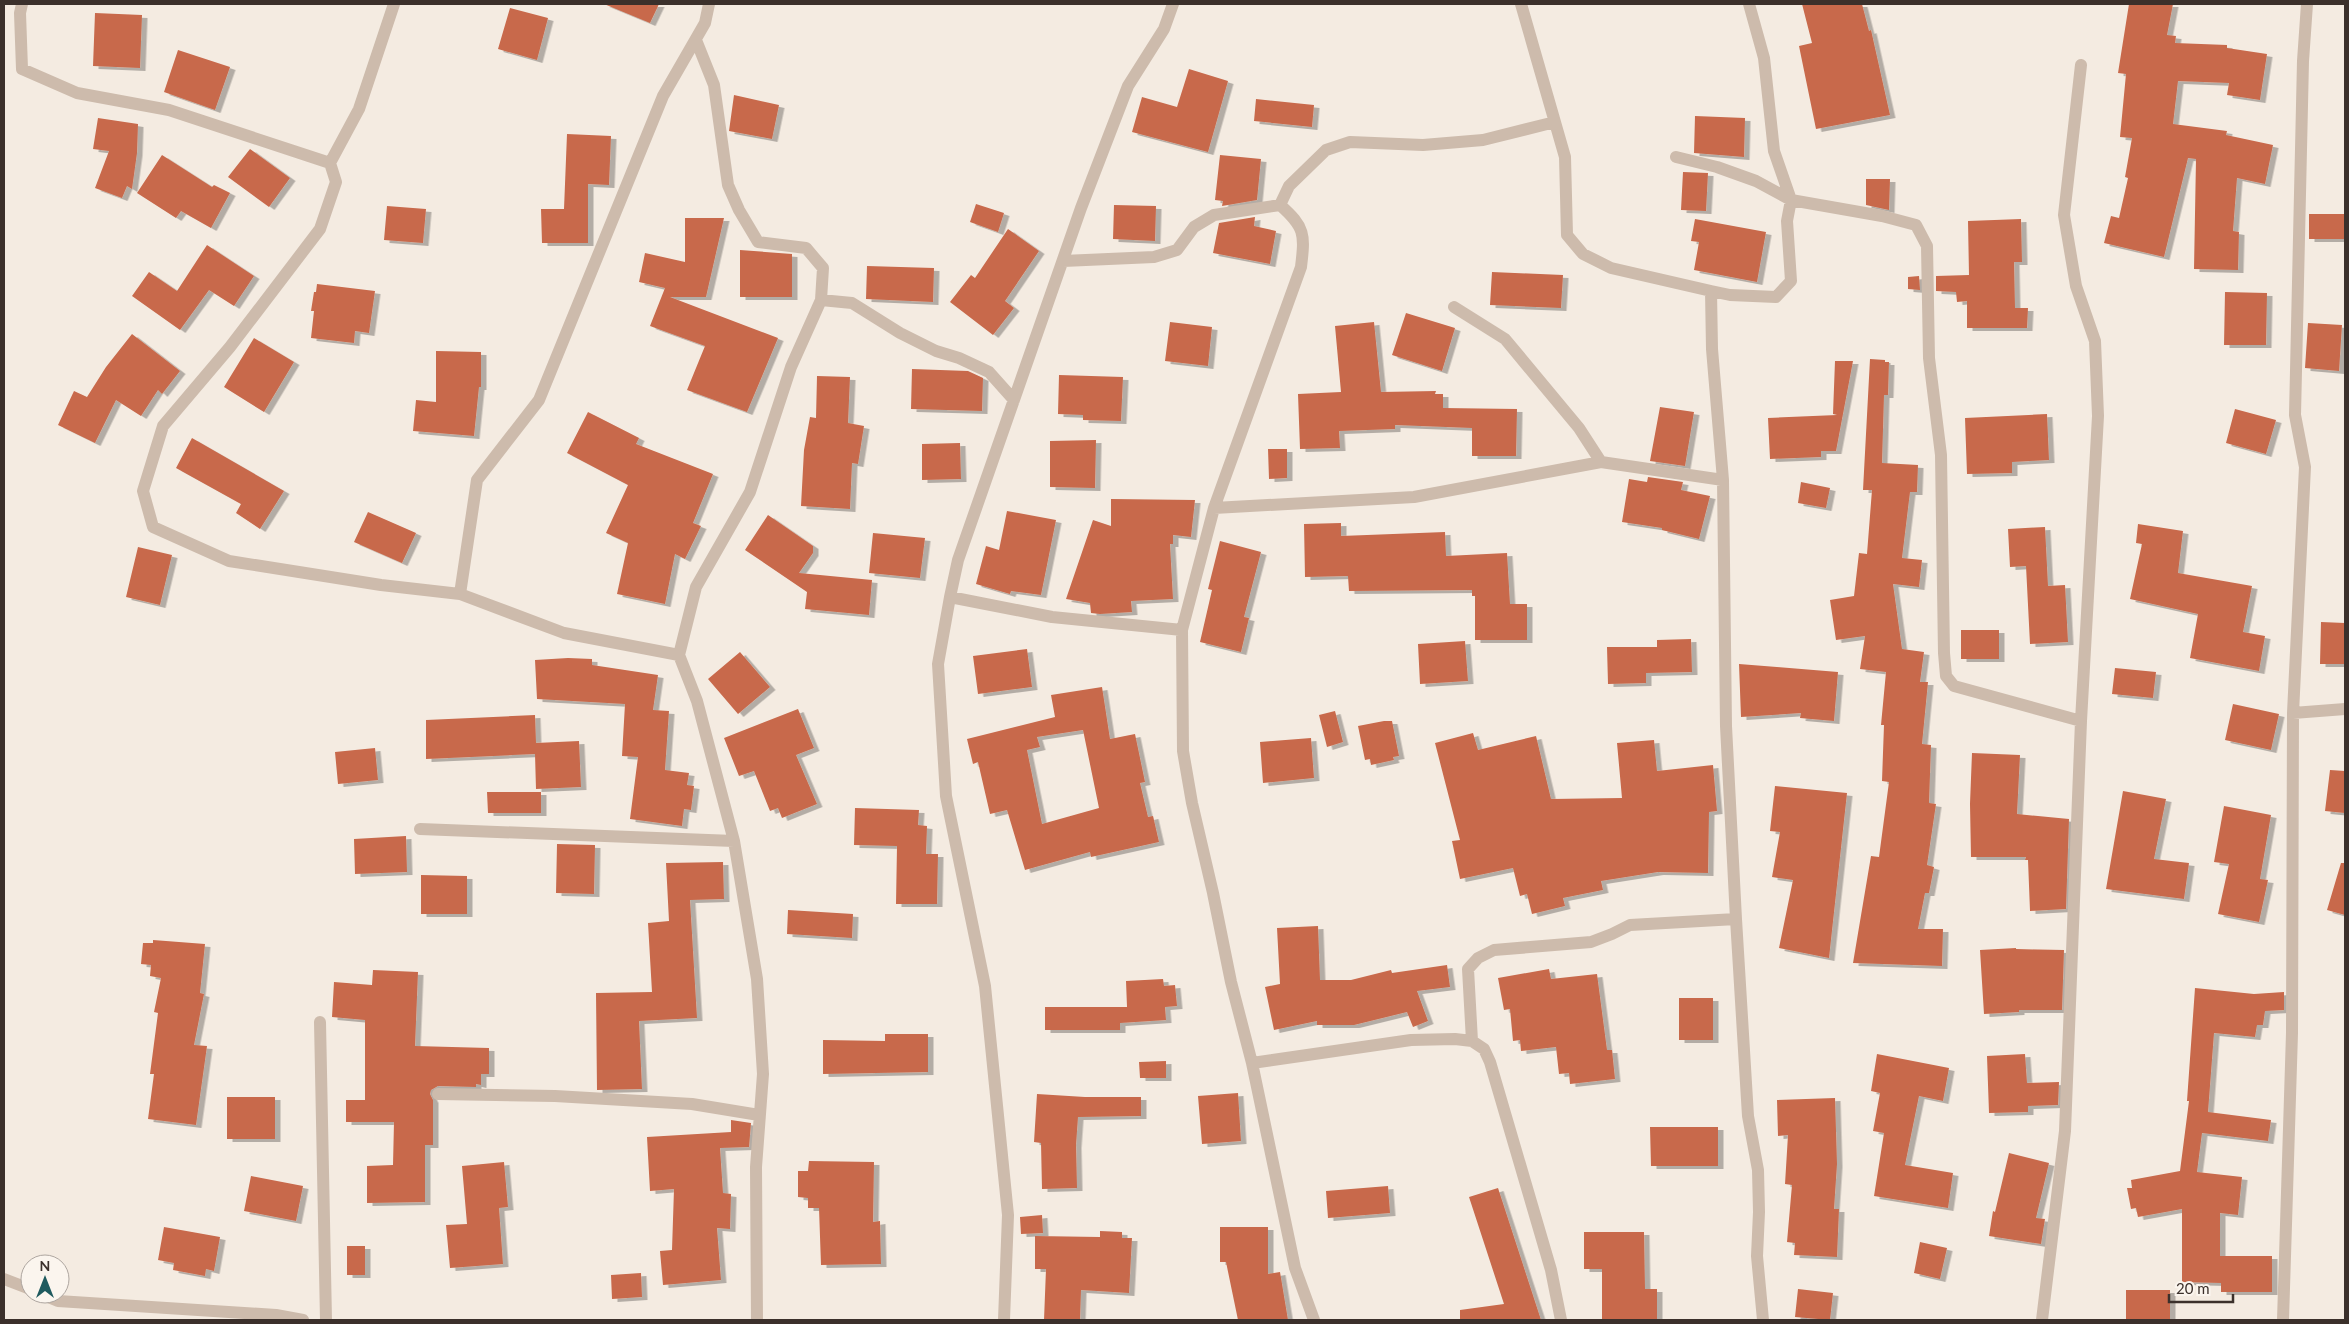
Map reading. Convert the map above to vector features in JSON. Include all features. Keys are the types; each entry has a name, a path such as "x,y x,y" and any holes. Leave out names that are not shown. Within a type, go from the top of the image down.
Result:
{"street":[{"path":"22,4 20,13 22,69 77,93 169,110 330,163"},
{"path":"394,4 359,109 330,163 336,182 320,229 230,347 163,426 143,491 153,528 229,561 380,586 460,594 564,633 679,655"},
{"path":"460,594 477,480 539,400 663,96 705,23 709,4"},
{"path":"1004,1320 1008,1216 985,986 946,796 938,664 958,560 1062,261 1128,86 1164,29 1173,4"},
{"path":"1521,4 1565,157 1568,235 1583,254 1611,268 1711,291 1730,295 1776,297 1791,282 1787,221 1791,200 1774,151 1764,58 1749,4"},
{"path":"2283,1320 2292,1033 2292,713 2305,467 2295,415 2303,61 2307,4"},
{"path":"696,40 714,84 728,185 739,210 758,242 806,248 823,268 821,300 791,367 750,492 696,587 679,655 697,701 734,841 757,979 763,1074 759,1115 756,1190 757,1320"},
{"path":"2042,1320 2065,1131 2080,721 2098,416 2095,341 2076,286 2064,215 2081,65"},
{"path":"1280,205 1289,186 1326,150 1350,142 1423,145 1475,140 1555,122"},
{"path":"1676,157 1717,167 1756,181 1791,200 1882,216 1916,225 1927,246 1929,358 1941,455 1946,676 1954,686 2080,721"},
{"path":"1062,261 1154,257 1176,250 1194,227 1214,215 1280,205 1296,219 1304,239 1301,267 1214,508 1182,630 1183,751 1192,803 1231,982 1252,1064 1295,1268 1314,1320"},
{"path":"1711,291 1712,349 1723,480 1726,726 1748,1116 1758,1170 1757,1256 1763,1320"},
{"path":"821,300 852,303 900,333 936,352 959,358 989,372 1014,400"},
{"path":"1454,307 1505,339 1580,428 1601,462"},
{"path":"1214,508 1414,498 1601,462 1723,480"},
{"path":"950,597 1052,617 1182,630"},
{"path":"2292,713 2345,709"},
{"path":"420,829 734,841"},
{"path":"1472,1041 1468,969 1478,958 1494,950 1591,942 1612,934 1630,924 1736,918"},
{"path":"320,1022 326,1320"},
{"path":"1252,1064 1411,1040 1472,1041 1484,1049 1490,1062 1550,1270 1561,1320"},
{"path":"438,1094 555,1096 683,1104 759,1115"},
{"path":"4,1279 20,1286"},
{"path":"70,1302 276,1315 303,1320"}],"building":[{"path":"604,4 659,4 650,23"},
{"path":"1802,4 1862,4 1869,31 1871,30 1890,115 1816,129 1799,46 1812,43"},
{"path":"2129,4 2173,4 2167,35 2176,36 2175,43 2227,45 2227,48 2267,54 2260,100 2227,95 2229,83 2178,81 2173,124 2227,131 2226,135 2273,145 2265,184 2237,178 2233,231 2239,232 2238,270 2194,269 2196,159 2188,158 2164,257 2104,243 2111,216 2119,218 2128,178 2125,177 2132,138 2120,137 2126,74 2118,73"},
{"path":"510,8 548,18 537,60 498,49"},
{"path":"95,13 142,15 140,68 93,66"},
{"path":"178,50 230,67 215,110 164,92"},
{"path":"1189,69 1228,81 1208,152 1132,132 1142,97 1177,107"},
{"path":"734,95 779,105 772,139 729,131"},
{"path":"1256,99 1314,105 1312,127 1254,121"},
{"path":"1695,116 1745,118 1744,157 1694,153"},
{"path":"98,118 138,124 137,153 132,189 127,186 122,198 95,188 109,151 93,149"},
{"path":"567,134 611,136 609,185 588,184 588,243 542,243 541,209 564,209"},
{"path":"250,149 290,178 269,207 228,177"},
{"path":"162,155 212,187 214,185 230,193 211,228 181,211 176,218 137,193"},
{"path":"1220,155 1261,159 1257,200 1222,206 1223,201 1215,200"},
{"path":"1683,172 1708,173 1706,211 1681,210"},
{"path":"1866,179 1890,179 1889,210 1866,205"},
{"path":"976,204 1004,213 998,232 970,222"},
{"path":"1114,205 1156,206 1155,241 1113,239"},
{"path":"387,206 426,209 423,243 384,240"},
{"path":"2309,214 2345,214 2345,239 2309,239"},
{"path":"1255,217 1254,226 1276,231 1270,264 1213,253 1219,223"},
{"path":"685,218 724,218 706,297 670,297 778,338 747,412 687,390 705,346 650,326 665,288 639,282 645,253 685,262"},
{"path":"1695,219 1766,232 1757,282 1694,270 1699,242 1691,241"},
{"path":"2021,219 2022,262 2014,262 2015,308 2028,308 2027,328 1967,328 1967,301 1957,302 1956,292 1936,291 1936,276 1969,275 1968,221"},
{"path":"1008,229 1039,251 1005,301 1014,308 993,335 950,302 971,275 975,278"},
{"path":"207,245 254,276 234,306 209,290 180,330 132,296 149,272 177,291"},
{"path":"740,250 792,254 792,297 740,297"},
{"path":"867,266 934,268 933,302 866,299"},
{"path":"1492,272 1563,275 1561,308 1490,305"},
{"path":"1919,276 1920,290 1908,289 1908,277"},
{"path":"317,284 375,291 369,333 355,331 354,343 311,338 314,311 311,311"},
{"path":"2225,292 2267,293 2266,345 2224,345"},
{"path":"1406,313 1455,328 1442,371 1392,355"},
{"path":"1170,322 1212,327 1208,366 1165,361"},
{"path":"1374,322 1381,392 1436,391 1435,394 1443,394 1443,408 1517,409 1516,456 1472,456 1472,428 1395,425 1395,429 1339,431 1340,448 1300,449 1298,394 1341,392 1335,326"},
{"path":"2308,323 2342,325 2339,371 2305,368"},
{"path":"132,334 180,371 162,394 158,390 141,416 116,400 95,443 58,425 74,391 87,397 106,367"},
{"path":"254,338 294,362 264,412 224,387"},
{"path":"436,351 481,352 481,387 479,387 474,436 413,431 416,400 436,402"},
{"path":"1870,359 1889,362 1888,395 1884,395 1882,463 1918,465 1917,492 1910,492 1902,558 1922,560 1919,587 1893,584 1902,649 1924,652 1920,682 1928,682 1922,744 1931,745 1929,803 1936,804 1927,865 1934,867 1929,893 1925,893 1918,929 1943,929 1942,966 1853,963 1871,856 1879,857 1889,782 1882,781 1884,725 1881,725 1886,672 1860,669 1865,636 1836,640 1830,600 1854,596 1859,553 1867,554 1872,490 1863,490"},
{"path":"1835,361 1853,361 1836,451 1821,451 1821,457 1770,459 1768,418 1837,415 1833,414"},
{"path":"912,369 968,371 983,378 982,411 911,409"},
{"path":"1059,375 1123,377 1121,421 1083,420 1083,415 1058,414"},
{"path":"817,376 850,377 848,423 864,426 858,464 852,463 850,509 801,506 804,450 810,417 816,418"},
{"path":"1660,407 1694,412 1685,466 1650,461"},
{"path":"2235,409 2276,420 2266,454 2226,443"},
{"path":"588,412 639,438 636,444 713,474 693,523 701,526 685,559 675,554 665,604 617,594 628,543 606,533 628,485 567,453"},
{"path":"2047,414 2049,460 2012,462 2012,473 1967,474 1965,418"},
{"path":"192,438 284,491 260,529 236,513 241,504 176,468"},
{"path":"1096,440 1095,488 1050,487 1050,441"},
{"path":"960,443 961,479 922,480 922,444"},
{"path":"1268,449 1287,449 1287,478 1269,479"},
{"path":"1648,477 1683,482 1681,490 1710,496 1699,539 1662,530 1662,528 1622,522 1629,479 1647,482"},
{"path":"1801,482 1830,488 1826,508 1798,503"},
{"path":"1111,499 1195,500 1191,537 1173,535 1173,544 1170,544 1173,599 1131,601 1132,612 1100,614 1091,613 1090,603 1066,599 1093,520 1111,526"},
{"path":"1007,511 1056,520 1041,595 1011,591 1010,594 976,584 986,546 999,550"},
{"path":"368,512 416,533 402,563 354,542"},
{"path":"768,515 813,546 813,553 799,573 872,580 869,615 805,609 807,592 745,550"},
{"path":"1341,523 1341,536 1445,532 1446,556 1507,553 1510,604 1527,604 1527,640 1475,640 1475,596 1472,596 1472,590 1349,591 1348,576 1305,577 1304,524"},
{"path":"2138,524 2183,531 2178,573 2252,586 2243,632 2265,636 2259,671 2190,658 2198,614 2130,599 2142,544 2136,543"},
{"path":"2045,527 2048,586 2065,585 2068,642 2030,644 2026,566 2010,567 2008,529"},
{"path":"873,533 925,538 920,578 869,573"},
{"path":"1220,541 1261,552 1244,617 1249,618 1241,652 1200,642 1212,590 1208,589"},
{"path":"138,547 172,555 160,605 126,597"},
{"path":"2321,622 2345,623 2345,664 2320,664"},
{"path":"1961,630 1999,630 1999,659 1961,659"},
{"path":"1691,639 1692,672 1646,673 1646,683 1608,684 1607,647 1657,647 1657,640"},
{"path":"1465,641 1468,681 1420,684 1418,644"},
{"path":"1027,649 1032,687 978,694 973,656"},
{"path":"740,652 770,687 738,714 708,679"},
{"path":"592,659 592,665 658,675 653,710 669,711 665,770 689,773 687,785 694,786 691,810 684,809 682,826 630,819 638,757 622,756 625,704 537,699 535,660"},
{"path":"1739,664 1838,672 1834,721 1800,718 1801,713 1741,717"},
{"path":"2115,668 2156,672 2153,698 2112,694"},
{"path":"1102,687 1110,739 1135,734 1145,782 1140,783 1148,817 1153,816 1159,842 1091,857 1090,852 1025,870 1007,810 990,814 978,762 973,764 967,739 1055,717 1051,695","holes":["1083,730 1099,808 1042,824 1027,750 1040,747 1037,737"]},
{"path":"2233,704 2279,714 2271,750 2225,740"},
{"path":"798,709 814,748 796,755 817,804 782,818 778,808 770,811 754,771 739,776 724,738"},
{"path":"1335,711 1343,742 1327,747 1319,715"},
{"path":"535,715 536,743 579,741 581,787 536,789 535,754 426,759 426,720"},
{"path":"1392,721 1399,756 1393,757 1394,760 1371,765 1370,759 1365,760 1358,726"},
{"path":"1473,733 1478,750 1536,736 1551,799 1622,798 1617,743 1654,740 1657,771 1713,765 1717,811 1709,812 1708,873 1658,872 1601,881 1603,890 1563,898 1565,906 1532,914 1527,894 1520,896 1513,868 1460,879 1452,841 1460,840 1435,743"},
{"path":"1311,738 1314,778 1263,783 1260,742"},
{"path":"375,748 378,780 338,784 335,752"},
{"path":"1972,753 2020,755 2017,814 2069,819 2066,909 2030,911 2028,860 2025,860 2026,857 1971,857 1970,804"},
{"path":"2330,770 2345,771 2345,813 2325,811"},
{"path":"1775,786 1847,793 1829,958 1779,948 1793,880 1772,877 1780,832 1770,831"},
{"path":"2123,791 2166,799 2154,859 2189,863 2184,899 2106,889"},
{"path":"487,792 541,792 541,813 488,813"},
{"path":"2224,806 2271,815 2260,879 2268,880 2259,922 2218,914 2229,864 2214,862"},
{"path":"855,808 919,810 918,825 927,826 926,854 938,854 937,904 896,904 897,846 854,845"},
{"path":"406,836 407,872 355,874 354,839"},
{"path":"557,844 595,845 594,894 556,893"},
{"path":"723,862 724,899 690,900 697,1018 639,1021 642,1089 597,1090 596,993 652,992 648,923 669,921 666,863"},
{"path":"2341,863 2345,863 2345,915 2327,910"},
{"path":"421,875 467,876 467,914 421,914"},
{"path":"788,910 853,914 852,938 787,934"},
{"path":"1318,926 1320,980 1351,980 1391,970 1392,973 1447,965 1450,987 1417,991 1428,1021 1413,1027 1407,1012 1354,1025 1317,1025 1317,1021 1274,1030 1265,987 1280,984 1277,928"},
{"path":"153,940 205,944 200,993 204,994 194,1045 207,1046 196,1125 148,1119 154,1074 150,1074 158,1013 154,1012 161,978 150,976 151,965 141,964 143,943 153,943"},
{"path":"2016,948 2064,950 2062,1010 2019,1010 2019,1012 1984,1014 1980,950"},
{"path":"1549,969 1551,979 1597,974 1607,1050 1612,1050 1615,1079 1570,1084 1569,1073 1559,1074 1556,1047 1521,1051 1520,1040 1513,1041 1510,1009 1504,1010 1498,978"},
{"path":"373,970 418,972 415,1046 489,1048 489,1074 481,1074 481,1085 476,1084 476,1087 438,1086 431,1090 430,1094 433,1100 433,1145 425,1145 425,1202 367,1203 367,1166 393,1165 394,1122 346,1122 346,1100 365,1100 365,1020 332,1017 334,982 372,985"},
{"path":"1163,979 1164,986 1175,985 1177,1006 1165,1007 1166,1020 1120,1023 1120,1030 1045,1030 1045,1007 1127,1007 1126,981"},
{"path":"2195,988 2254,994 2284,992 2284,1010 2265,1011 2263,1025 2257,1025 2255,1037 2214,1033 2208,1112 2271,1120 2268,1141 2202,1133 2197,1172 2242,1177 2238,1215 2220,1213 2220,1256 2272,1256 2272,1292 2221,1292 2221,1283 2182,1282 2182,1209 2138,1217 2136,1208 2131,1209 2127,1188 2132,1188 2131,1180 2180,1171 2189,1101 2187,1101"},
{"path":"1679,998 1713,998 1713,1040 1679,1040"},
{"path":"885,1034 928,1034 928,1072 823,1074 823,1040 885,1041"},
{"path":"1877,1054 1949,1068 1943,1101 1919,1096 1905,1165 1953,1173 1948,1208 1874,1196 1884,1133 1873,1131 1880,1093 1871,1091"},
{"path":"2025,1054 2027,1083 2059,1082 2058,1105 2028,1106 2028,1112 1989,1113 1987,1056"},
{"path":"1166,1061 1166,1078 1140,1078 1139,1062"},
{"path":"1238,1093 1241,1141 1202,1144 1198,1096"},
{"path":"1037,1094 1085,1097 1141,1097 1141,1116 1078,1117 1076,1145 1077,1188 1042,1189 1041,1143 1034,1142"},
{"path":"227,1097 275,1097 275,1139 227,1139"},
{"path":"1835,1098 1837,1164 1834,1209 1839,1209 1837,1257 1794,1255 1795,1243 1787,1242 1792,1185 1785,1184 1788,1135 1778,1136 1777,1100"},
{"path":"731,1120 751,1123 749,1147 720,1148 723,1193 731,1194 730,1229 717,1228 721,1280 663,1285 660,1251 672,1250 674,1189 650,1191 647,1137 731,1132"},
{"path":"1650,1127 1718,1127 1718,1166 1651,1166"},
{"path":"2009,1153 2049,1163 2036,1218 2045,1219 2041,1244 1989,1236 1993,1211 1995,1212"},
{"path":"809,1161 874,1162 873,1222 880,1221 881,1264 821,1265 819,1208 808,1208 808,1198 798,1197 798,1171 808,1171"},
{"path":"504,1162 508,1207 499,1208 503,1264 450,1268 446,1225 467,1224 462,1166"},
{"path":"251,1176 303,1186 296,1221 244,1211"},
{"path":"1388,1186 1390,1213 1328,1218 1326,1191"},
{"path":"1498,1188 1541,1320 1460,1320 1460,1310 1504,1304 1469,1197"},
{"path":"1042,1215 1043,1233 1021,1234 1020,1217"},
{"path":"164,1227 220,1237 214,1271 206,1269 205,1276 173,1270 174,1263 158,1260"},
{"path":"1220,1227 1268,1227 1268,1274 1280,1272 1288,1320 1238,1320 1226,1262 1220,1262"},
{"path":"1100,1231 1122,1232 1122,1238 1132,1238 1129,1293 1081,1290 1080,1320 1044,1320 1046,1269 1035,1269 1035,1236 1100,1237"},
{"path":"1584,1232 1644,1232 1645,1289 1657,1289 1657,1320 1602,1320 1602,1269 1584,1269"},
{"path":"1920,1242 1947,1248 1940,1279 1914,1273"},
{"path":"347,1246 365,1246 365,1275 347,1275"},
{"path":"641,1273 642,1297 612,1299 611,1275"},
{"path":"1798,1289 1833,1293 1830,1320 1795,1317"},
{"path":"2126,1290 2170,1290 2170,1320 2126,1320"}]}
